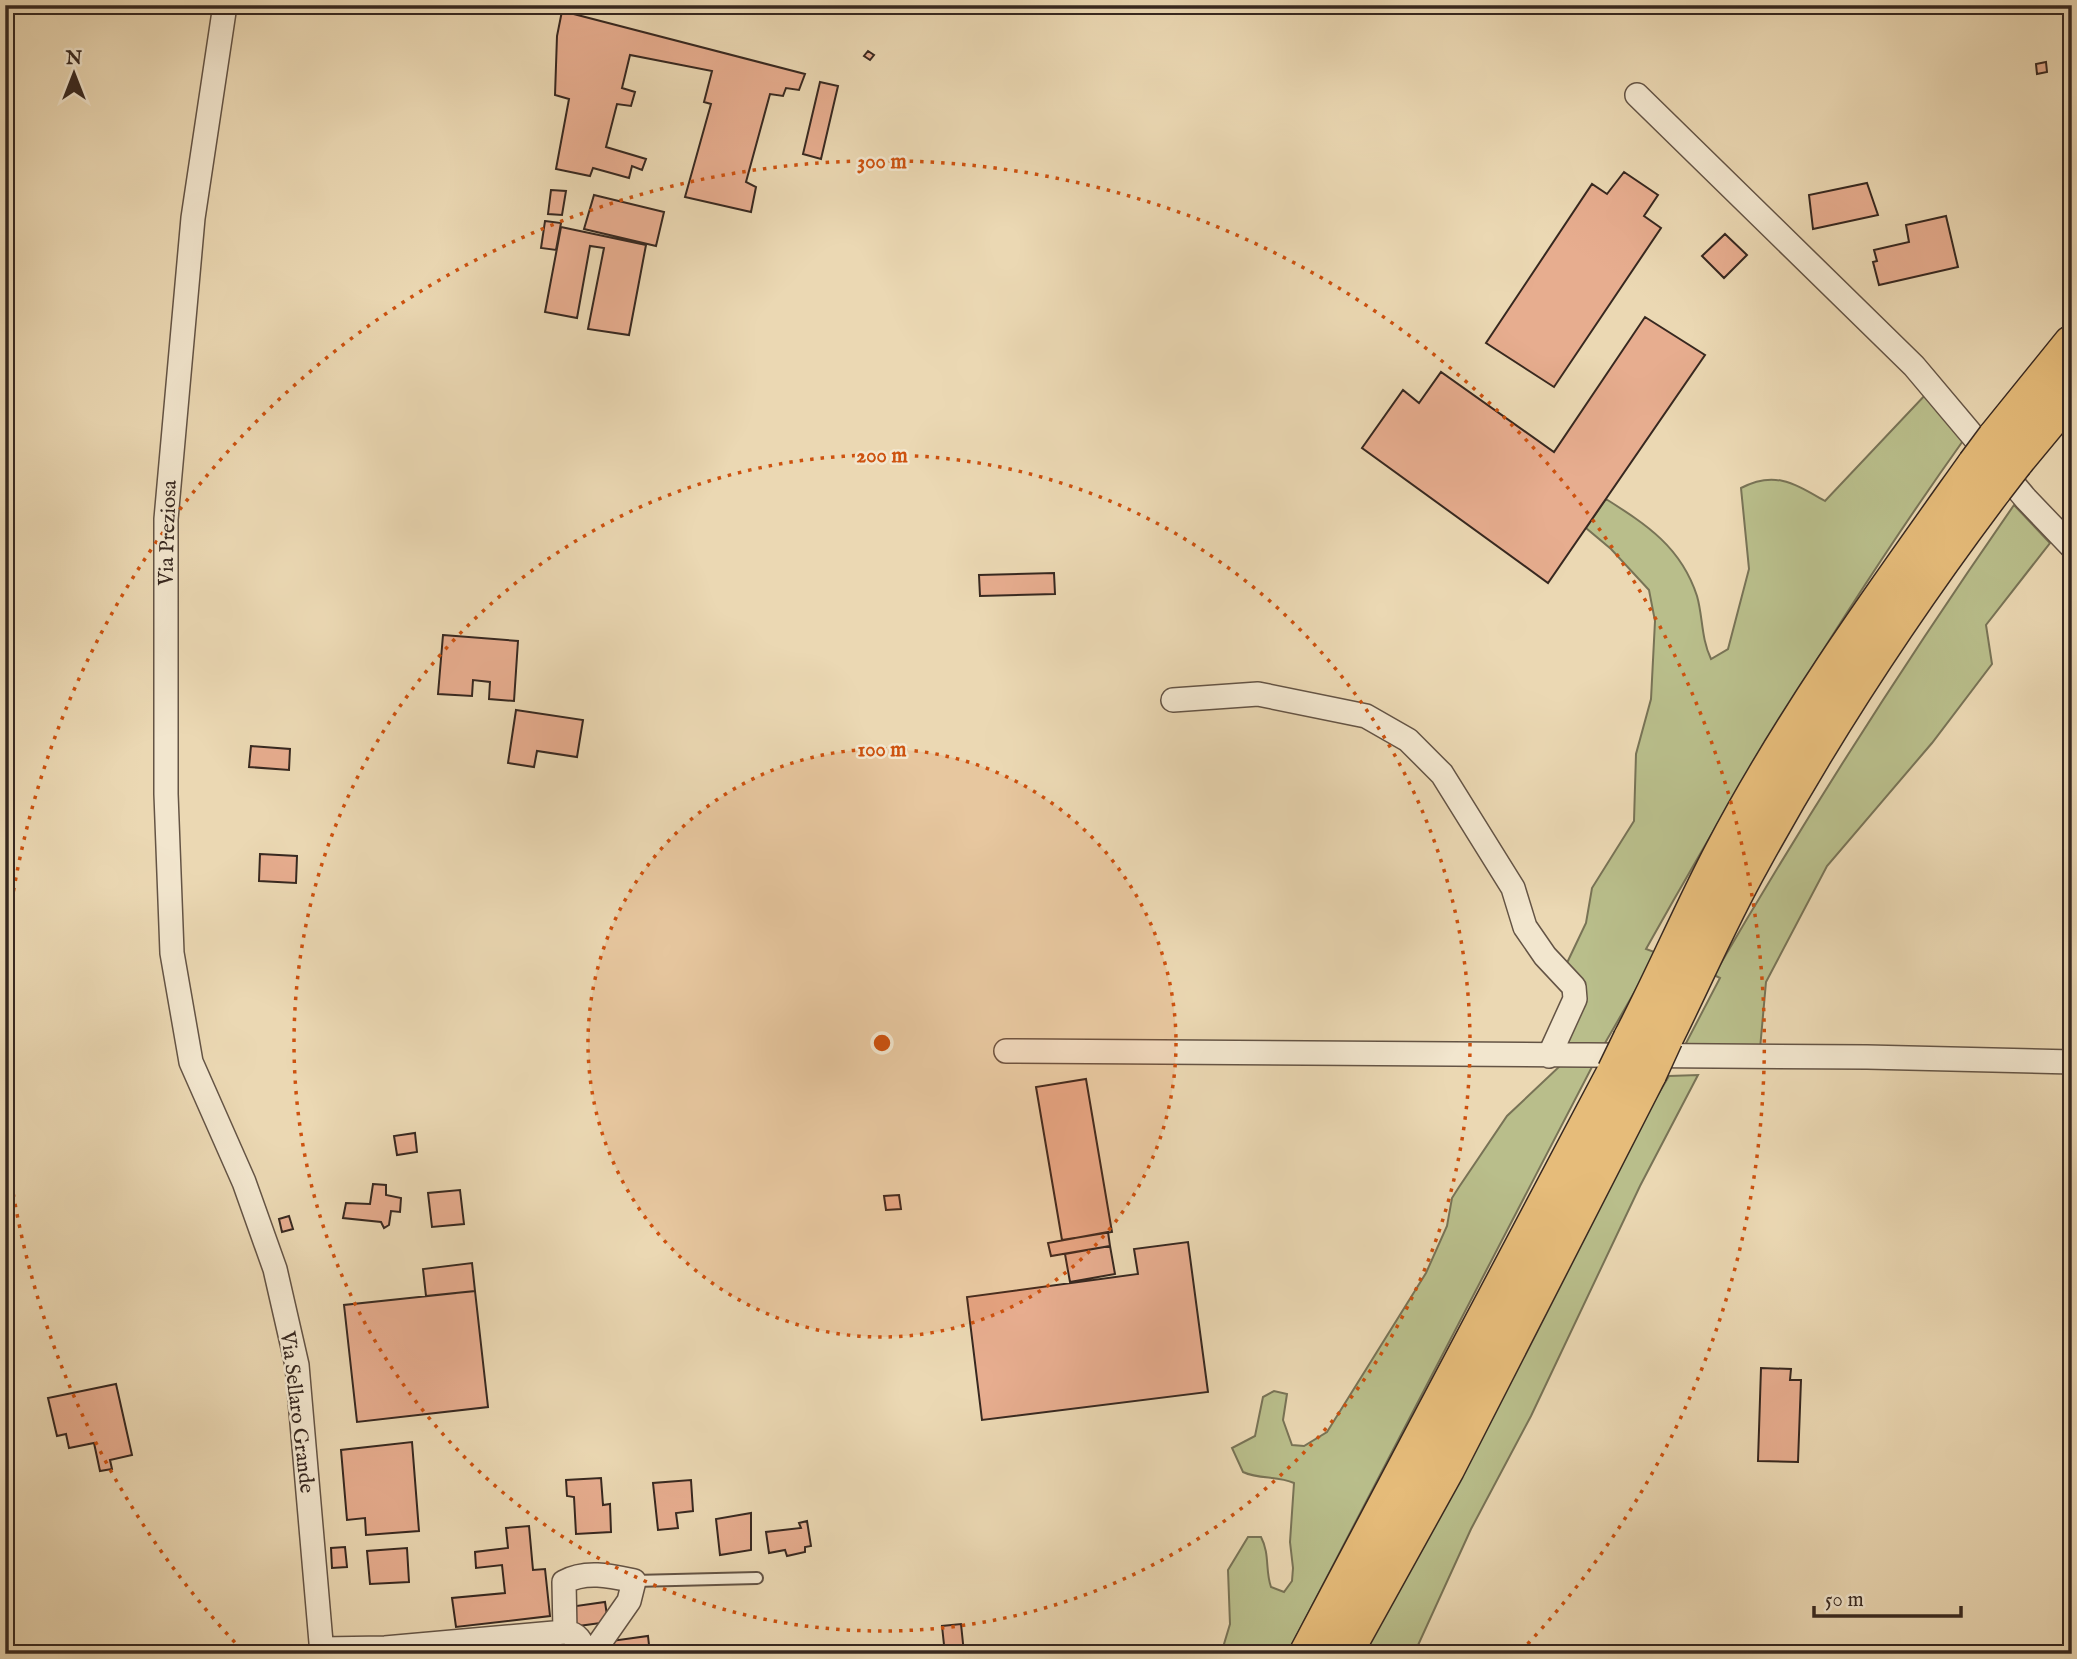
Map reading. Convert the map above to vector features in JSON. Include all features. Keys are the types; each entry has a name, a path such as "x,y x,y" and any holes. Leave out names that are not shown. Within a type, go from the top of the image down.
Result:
{"highway":[{"path":"1343,1654 1446,1468 1648,1039 1724,853 1782,751 1843,657 1995,463 2072,344"},
{"path":"1995,463 2072,392"},
{"path":"1308,1654 1632,1073"}],"street":[{"name":"Via Preziosa","path":"191,1062 172,953 166,794 166,519 193,218 225,5"},
{"path":"1637,95 1914,366 2026,499 2072,547"},
{"path":"1173,700 1258,694 1366,716 1408,740 1443,774 1513,888 1525,927 1545,956 1574,988 1575,999 1549,1056"},
{"path":"1006,1051 1867,1057 2072,1062"},
{"name":"Via Sellaro Grande","path":"191,1062 244,1182 271,1257 294,1351 322,1652"},
{"path":"565,1632 564,1583 575,1576 608,1576 635,1581 629,1601 592,1654"},
{"path":"322,1652 565,1632 574,1633 581,1639 586,1654"}],"lane":[{"path":"635,1581 757,1578"}],"green space":[{"path":"1927,393 1965,438 1838,626 1759,754 1646,949 1657,953 1601,1050 1558,1049 1576,1013 1566,965 1586,923 1592,888 1634,821 1636,754 1651,699 1655,621 1649,590 1611,549 1586,528 1606,499 1661,539 1682,564 1690,579 1697,596 1705,643 1711,659 1728,649 1749,569 1741,488 1764,480 1784,481 1825,501"},
{"path":"2014,505 2050,543 1986,625 1992,664 1932,743 1827,866 1766,982 1760,1049 1684,1047 1720,978 1714,975 1785,855 1897,679"},
{"path":"1562,1064 1593,1065 1287,1654 1221,1654 1230,1624 1228,1570 1248,1537 1261,1537 1266,1550 1271,1587 1284,1592 1292,1581 1293,1568 1290,1542 1294,1483 1243,1472 1232,1448 1255,1436 1263,1397 1274,1391 1287,1394 1283,1420 1292,1445 1304,1446 1327,1432 1426,1273 1447,1226 1452,1198 1459,1187 1507,1116"},
{"path":"1698,1075 1640,1186 1531,1416 1471,1529 1414,1654 1360,1654 1587,1215 1669,1076"}],"building":[{"path":"562,11 805,74 799,90 786,88 783,96 770,94 746,182 756,187 751,212 685,197 711,104 704,102 712,71 630,55 622,88 635,92 631,106 617,104 606,147 646,159 642,170 632,166 629,178 593,168 590,176 556,169 569,99 555,95 557,36"},
{"path":"868,51 874,55 870,60 864,56"},
{"path":"2046,62 2047,72 2037,74 2036,64"},
{"path":"820,82 838,86 821,159 803,154"},
{"path":"1624,172 1658,195 1644,216 1661,228 1554,387 1486,343 1592,184 1607,194"},
{"path":"1867,183 1878,215 1813,229 1809,195"},
{"path":"551,190 566,191 562,215 548,214"},
{"path":"594,195 664,212 656,246 584,229"},
{"path":"1946,216 1958,267 1879,285 1873,262 1877,261 1874,250 1909,242 1906,225"},
{"path":"545,221 561,223 556,250 541,248"},
{"path":"561,227 646,245 629,335 588,329 604,248 590,246 577,318 545,312"},
{"path":"1725,234 1747,255 1724,278 1702,256"},
{"path":"1645,317 1705,355 1548,583 1362,448 1403,390 1419,403 1441,372 1554,452"},
{"path":"1054,573 1055,594 980,596 979,575"},
{"path":"443,635 518,641 514,701 489,699 490,682 473,680 472,696 438,694"},
{"path":"516,710 583,720 577,757 537,751 534,767 508,763"},
{"path":"251,746 290,749 289,770 249,767"},
{"path":"260,854 297,856 296,883 259,881"},
{"path":"1086,1079 1112,1232 1062,1240 1036,1087"},
{"path":"415,1133 417,1152 397,1155 394,1136"},
{"path":"373,1184 386,1185 386,1195 401,1198 400,1212 391,1211 389,1225 384,1228 381,1222 343,1218 346,1203 370,1204"},
{"path":"460,1190 464,1224 432,1227 428,1193"},
{"path":"899,1195 901,1209 886,1210 884,1196"},
{"path":"289,1216 293,1229 282,1232 279,1219"},
{"path":"1108,1232 1110,1246 1051,1256 1048,1243"},
{"path":"1188,1242 1208,1392 982,1420 967,1297 1138,1274 1134,1249"},
{"path":"1110,1246 1115,1274 1070,1282 1065,1254"},
{"path":"472,1263 475,1291 426,1296 423,1269"},
{"path":"475,1291 488,1407 357,1422 344,1305"},
{"path":"1761,1368 1791,1369 1790,1380 1801,1380 1798,1462 1758,1461"},
{"path":"116,1384 132,1455 110,1460 112,1469 100,1471 94,1443 69,1448 66,1434 57,1436 48,1398"},
{"path":"412,1442 419,1531 366,1535 365,1518 347,1520 341,1450"},
{"path":"601,1478 603,1505 610,1504 611,1532 576,1534 574,1497 567,1496 566,1480"},
{"path":"691,1480 693,1511 676,1513 678,1528 658,1530 653,1483"},
{"path":"751,1513 751,1550 720,1555 716,1519"},
{"path":"807,1521 811,1546 805,1547 805,1552 787,1556 785,1550 769,1553 766,1532 801,1528 799,1523"},
{"path":"529,1526 533,1570 545,1569 550,1616 456,1627 452,1598 505,1593 502,1565 476,1568 475,1552 508,1548 506,1528"},
{"path":"345,1547 347,1567 332,1568 331,1548"},
{"path":"407,1548 409,1582 370,1584 367,1551"},
{"path":"605,1602 608,1622 571,1627 569,1607"},
{"path":"961,1624 964,1653 945,1654 942,1626"},
{"path":"648,1636 650,1654 612,1654 611,1641"},
{"path":"567,1638 568,1654 548,1654 547,1641"}]}
